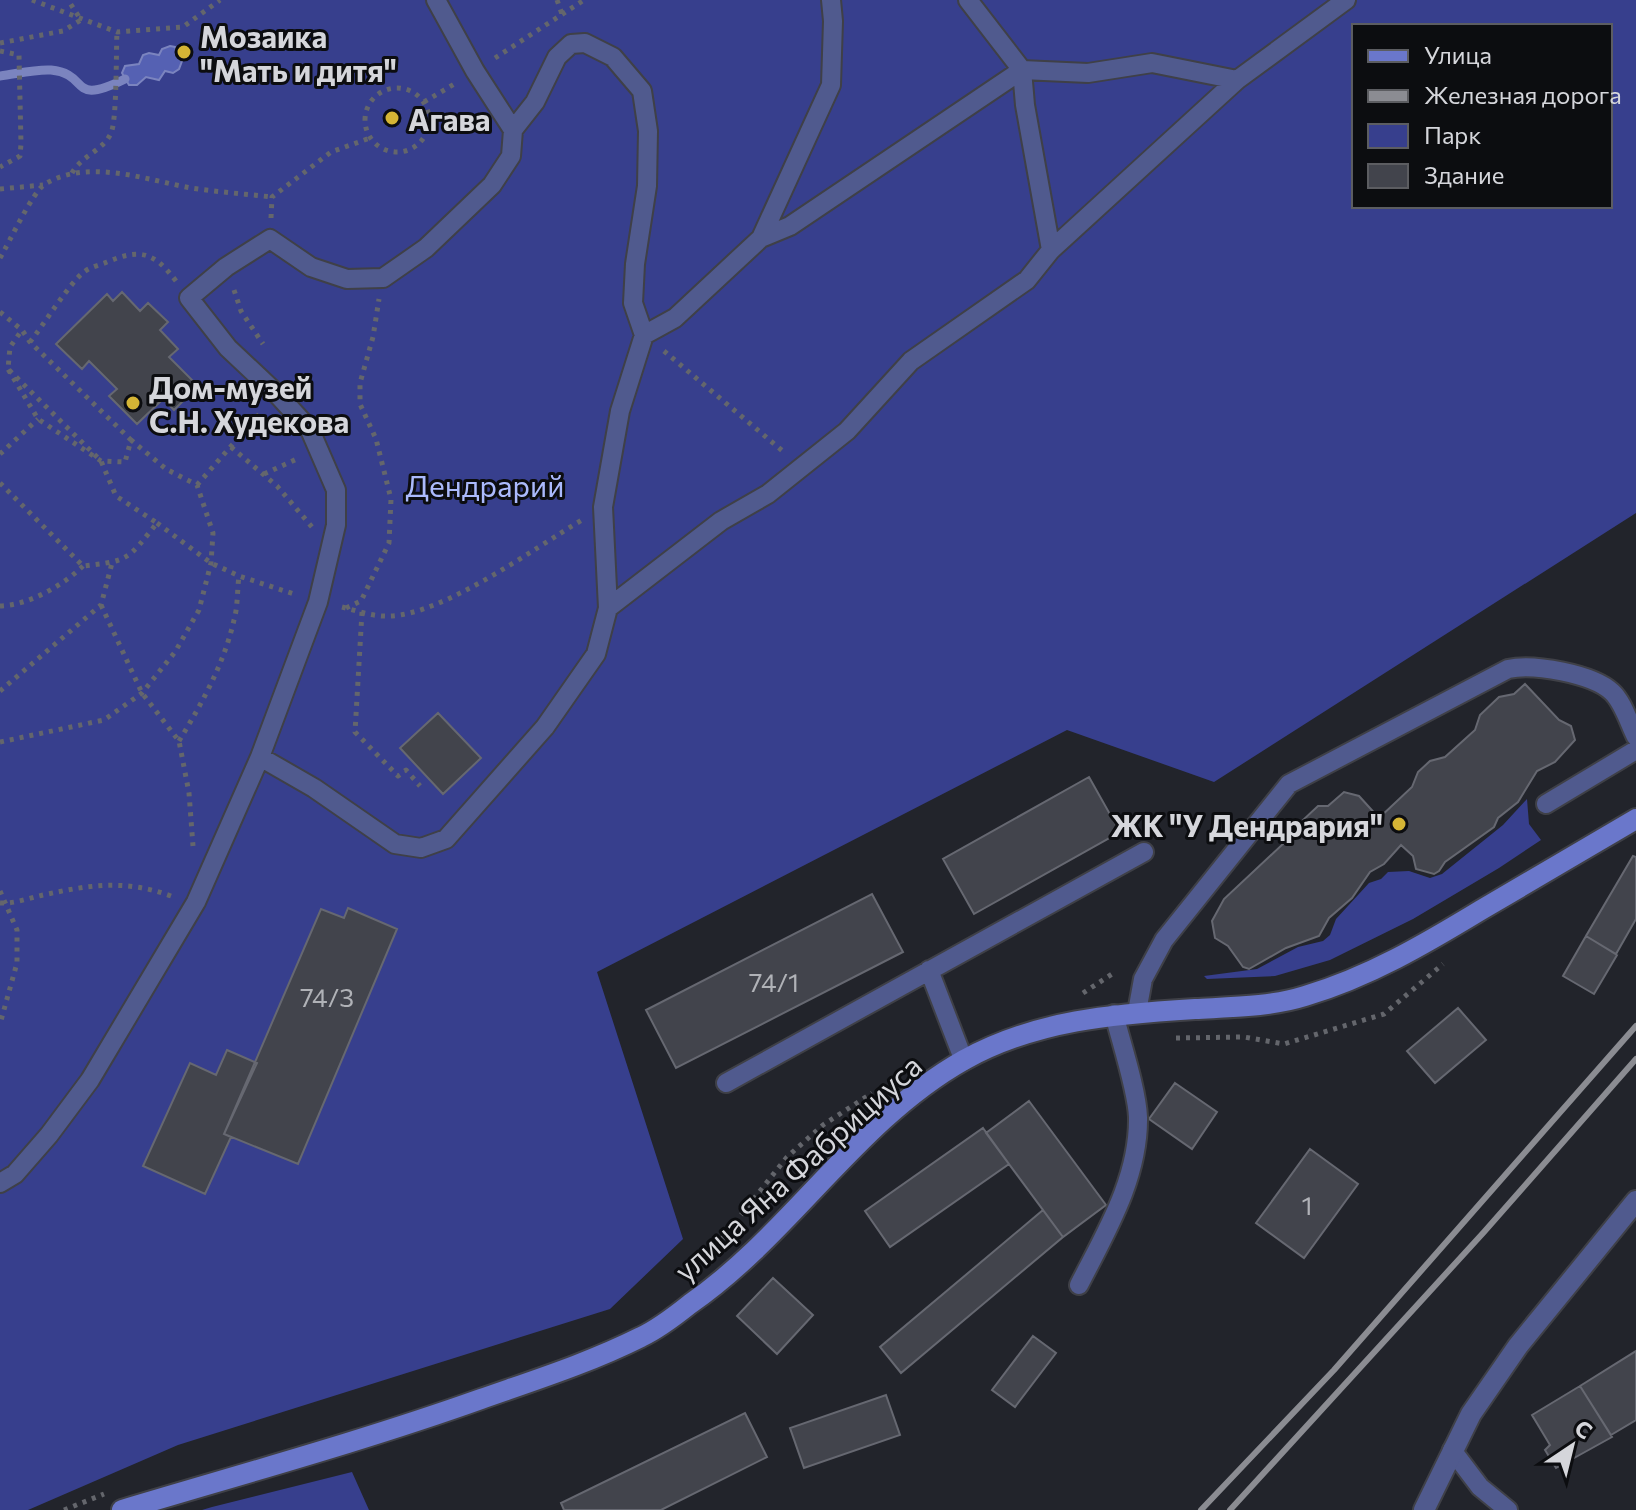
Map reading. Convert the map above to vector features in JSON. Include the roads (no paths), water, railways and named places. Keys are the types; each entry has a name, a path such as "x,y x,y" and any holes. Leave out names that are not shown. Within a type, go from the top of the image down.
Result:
{"main road":[{"name":"улица Яна Фабрициуса","path":"122,1510 409,1425 571,1368 645,1336 696,1301 753,1251 875,1129 923,1088 964,1061 1012,1038 1055,1024 1114,1014 1246,1006 1301,998 1360,977 1419,947 1636,819"}],"street":[{"path":"1424,1510 1471,1414 1518,1346 1636,1201"}],"lane":[{"path":"436,0 475,71 513,130"},
{"path":"761,238 831,85 831,0"},
{"path":"968,0 1022,70 1025,105 1051,250"},
{"path":"608,608 721,521 768,494 847,431 911,361 1027,280 1051,250 1237,80 1346,0"},
{"path":"0,1183 15,1174 90,1080 196,902 260,757 318,602 336,525 336,490 310,430 228,348 189,298 226,267 270,239 311,267 347,279 383,278 426,248 492,185 511,156 513,130 535,102 557,57 571,44 585,43 613,57 642,91 648,131 647,186 635,264 633,303 644,335 620,411 603,507 608,608 596,654 554,715 446,839 421,848 395,844 314,788 260,757"},
{"path":"644,335 675,318 761,238 790,226 1022,70 1088,73 1152,63 1237,80"},
{"path":"1137,1012 1143,979 1164,940 1289,784 1508,669 1522,665 1594,680 1614,693 1636,737"},
{"path":"1546,804 1636,750"},
{"path":"726,1083 1144,852"},
{"path":"929,970 964,1061"},
{"path":"1079,1285 1124,1194 1136,1150 1138,1114 1114,1014"},
{"path":"1452,1450 1480,1487 1508,1510"}],"water":[{"path":"175,47 182,61 179,69 173,73 165,71 159,80 146,77 137,85 129,85 122,73 125,66 139,64 143,55 159,55 162,49"}],"waterway":[{"path":"0,76 51,70 71,77 87,90 107,87 125,79"}],"railway":[{"path":"1201,1510 1334,1370 1636,1026"},
{"path":"1230,1510 1484,1232 1636,1059"}],"place":[{"name":"Мозаика \"Мать и дитя\"","path":"184,52"},
{"name":"Агава","path":"392,118"},
{"name":"Дом-музей С.Н. Худекова","path":"133,403"},
{"name":"ЖК \"У Дендрария\"","path":"1399,824"}],"park label":[{"name":"Дендрарий","path":"485,484"}]}
